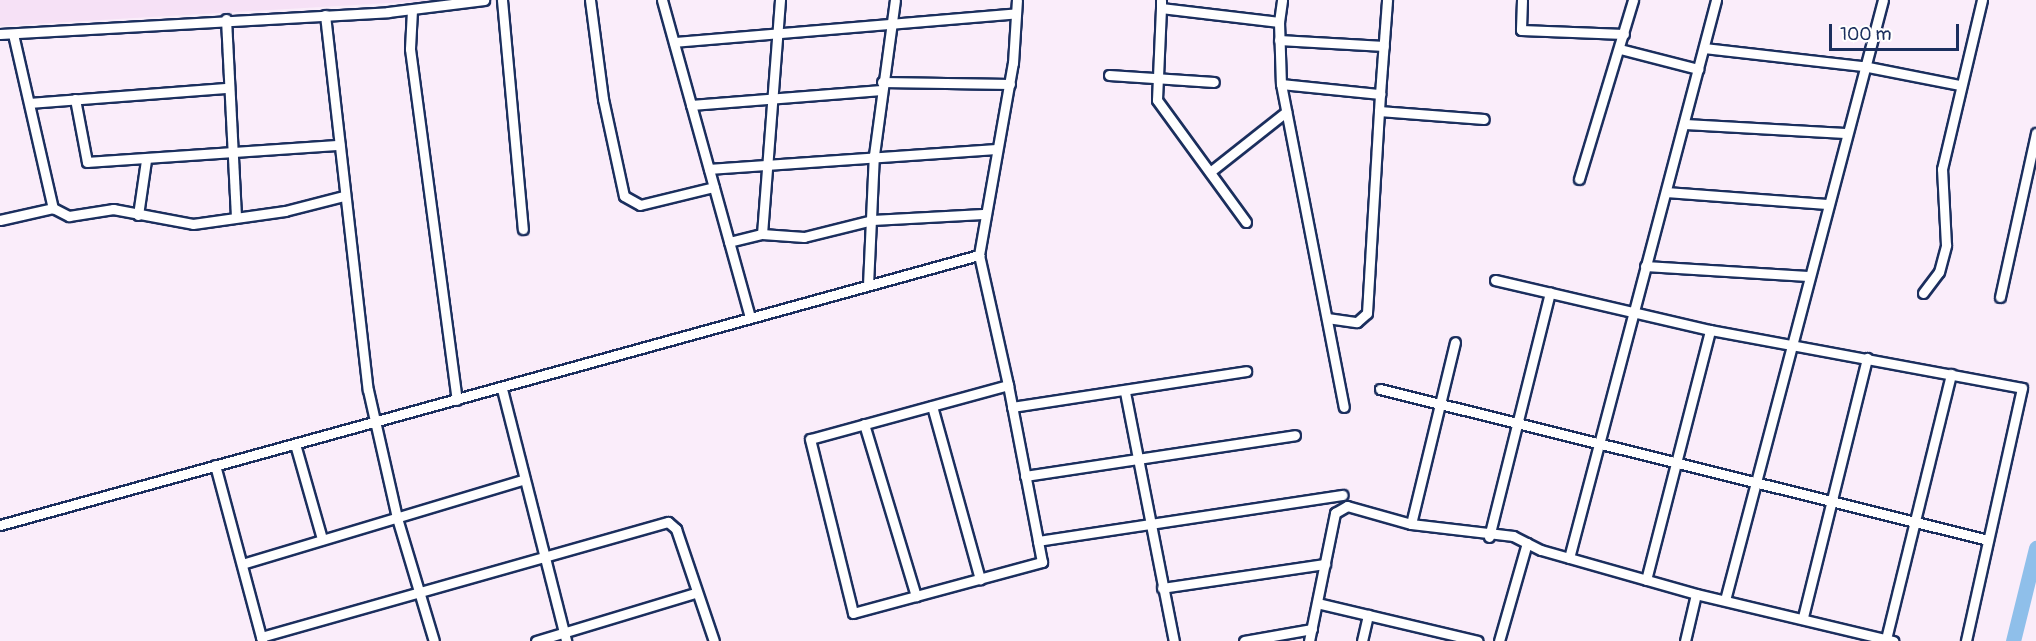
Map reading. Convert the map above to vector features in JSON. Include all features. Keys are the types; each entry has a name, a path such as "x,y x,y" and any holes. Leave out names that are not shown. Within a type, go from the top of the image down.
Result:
{"street":[{"path":"0,34 226,19 412,10 484,0"},
{"path":"502,0 523,229"},
{"path":"590,0 603,99 624,196 640,205 714,187"},
{"path":"662,0 750,318"},
{"path":"762,234 780,0"},
{"path":"867,285 874,155 895,0"},
{"path":"1008,386 810,439 853,613 1042,562 1008,386 979,255 983,214 994,150 1010,84 1017,0"},
{"path":"1282,0 1279,22 1281,84 1344,407"},
{"path":"1327,318 1357,322 1367,313 1388,0"},
{"path":"1522,0 1521,30 1624,34"},
{"path":"1579,178 1620,50 1633,0"},
{"path":"1569,558 1631,312 1667,192 1716,0"},
{"path":"1725,600 1826,204 1883,0"},
{"path":"1923,293 1939,272 1946,245 1942,170 1960,85 1982,0"},
{"path":"1246,222 1157,100 1161,4 1279,22"},
{"path":"412,10 410,49 457,400"},
{"path":"674,42 1016,13"},
{"path":"325,15 344,196 374,422 397,518 434,641"},
{"path":"226,19 230,153 236,215"},
{"path":"13,34 53,208"},
{"path":"1279,40 1384,46"},
{"path":"1704,48 1863,66 1960,85"},
{"path":"1620,50 1698,69"},
{"path":"1109,75 1214,82"},
{"path":"691,105 772,100 882,86 1010,84"},
{"path":"1281,84 1380,94"},
{"path":"30,104 227,88"},
{"path":"75,99 86,161 146,160 339,145"},
{"path":"1379,111 1484,118"},
{"path":"1210,172 1286,112"},
{"path":"1684,124 1845,133"},
{"path":"2000,297 2036,133"},
{"path":"709,169 874,155 994,150"},
{"path":"138,215 146,160"},
{"path":"1667,192 1826,204"},
{"path":"0,220 53,208 69,216 108,209 186,224 236,215 285,211 344,196"},
{"path":"729,242 762,234 797,237 872,220 983,214"},
{"path":"0,525 979,255"},
{"path":"1645,266 1808,276"},
{"path":"1495,280 1710,330 1792,341 2024,390 1966,641"},
{"path":"1489,537 1550,293"},
{"path":"1646,580 1710,330"},
{"path":"1411,524 1455,342"},
{"path":"1803,617 1835,502 1867,358"},
{"path":"1012,407 1125,392 1246,371"},
{"path":"1309,641 1340,507 1411,524 1489,537 1513,536 1569,558 1696,594 1803,617 1889,640 1912,522 1951,374"},
{"path":"502,388 565,637"},
{"path":"1380,389 1988,540"},
{"path":"1125,392 1174,641"},
{"path":"932,406 980,579"},
{"path":"864,424 916,596"},
{"path":"1025,476 1295,435"},
{"path":"295,444 322,539"},
{"path":"215,465 262,639 668,522 678,533 695,593 714,641"},
{"path":"242,564 525,479"},
{"path":"1038,541 1343,495"},
{"path":"1499,641 1527,543"},
{"path":"1162,588 1325,564"},
{"path":"536,641 565,637 695,593"},
{"path":"1685,641 1696,594"},
{"path":"1317,603 1445,637 1478,641"},
{"path":"1362,641 1368,615"},
{"path":"1244,641 1312,629"}],"shaded area":[{"path":"0,0 439,0 0,26"}],"waterway":[{"path":"2013,641 2036,548"}]}
